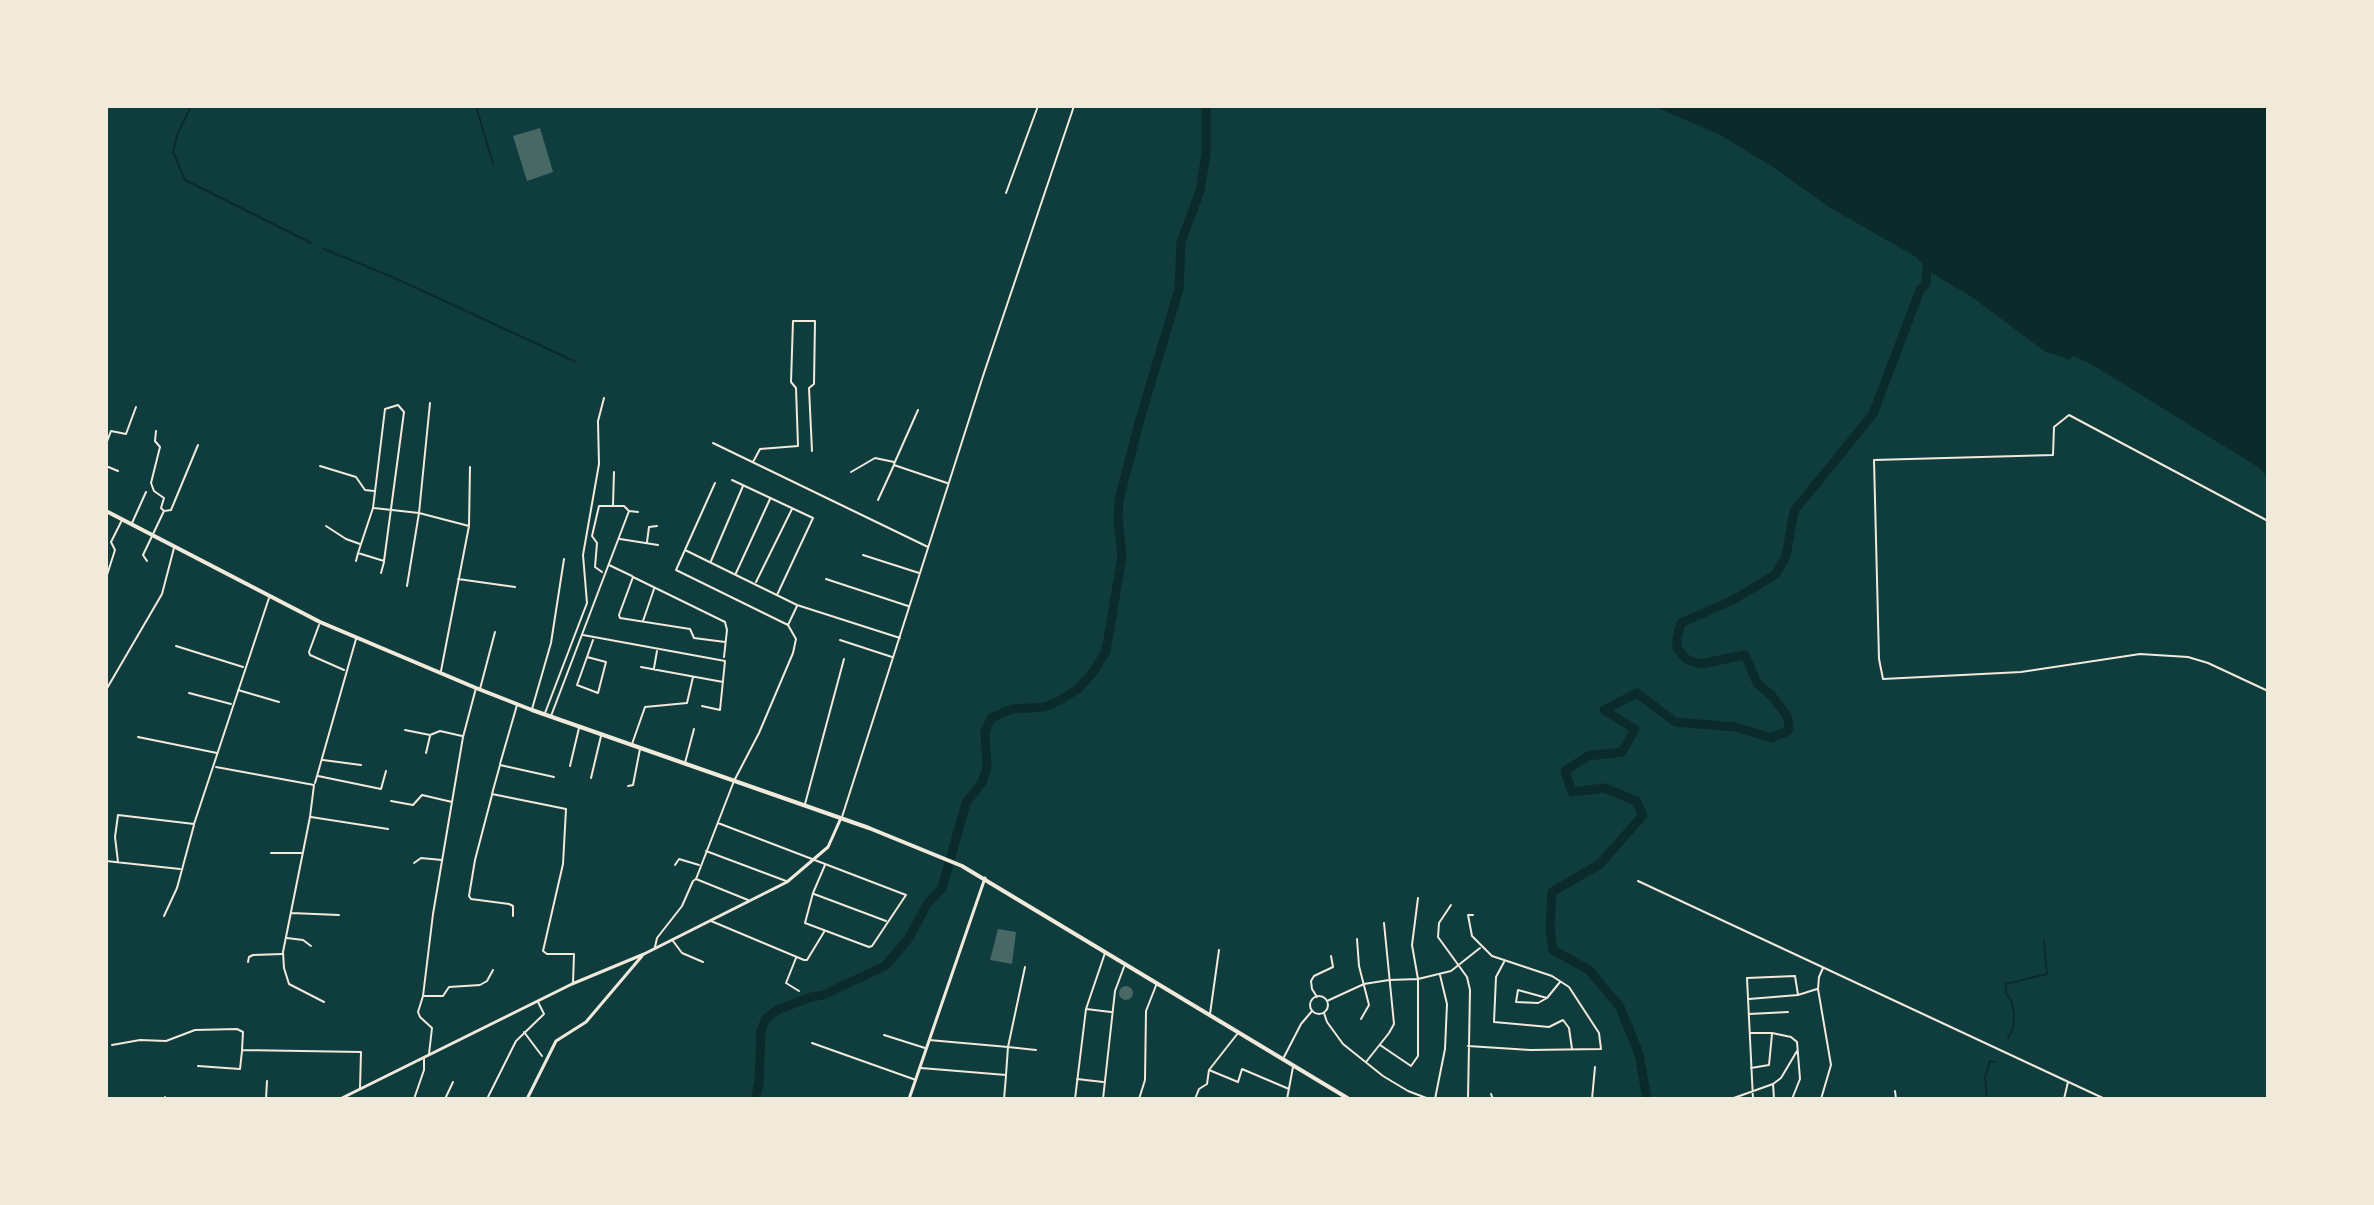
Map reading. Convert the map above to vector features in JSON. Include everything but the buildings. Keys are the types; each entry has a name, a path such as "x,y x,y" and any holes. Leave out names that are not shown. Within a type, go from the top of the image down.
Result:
{"main road":[{"path":"106,511 320,622 478,689 841,818 962,866 1349,1099"}],"street":[{"path":"1006,193 1038,106"},
{"path":"340,1099 787,882 828,847 841,818 1074,106"},
{"path":"753,462 760,449 797,447 796,388 791,382 793,321 815,321 814,384 809,388 812,451"},
{"path":"547,716 587,603 583,555 599,464 598,421 604,398"},
{"path":"407,586 419,513 430,403"},
{"path":"356,561 373,508 385,409 398,405 404,412 381,573"},
{"path":"106,444 110,432 126,434 136,407"},
{"path":"878,500 918,410"},
{"path":"2268,521 2069,415 2054,427 2053,455 1874,460 1879,659 1883,679 2021,672 2140,654 2188,657 2268,691"},
{"path":"156,431 155,441 160,446 151,483 154,491 164,498 161,508 164,511"},
{"path":"713,443 929,547"},
{"path":"164,511 171,510 198,445"},
{"path":"851,472 875,458 949,484"},
{"path":"106,466 118,471"},
{"path":"320,466 356,477 365,490 375,491"},
{"path":"441,672 469,526 470,467"},
{"path":"613,506 614,472"},
{"path":"732,480 813,519 777,595"},
{"path":"655,948 657,938 682,906 693,881 697,879 716,823 759,733 796,639 788,625 677,572 683,550 715,483"},
{"path":"710,562 744,486"},
{"path":"132,524 146,492"},
{"path":"735,574 770,497"},
{"path":"604,573 595,567 597,543 592,535 599,506 624,506 629,511 638,512"},
{"path":"373,508 419,513 469,526"},
{"path":"755,584 792,508"},
{"path":"147,561 143,555 164,511"},
{"path":"547,716 582,635 629,511"},
{"path":"106,578 115,550 111,542 122,519"},
{"path":"326,526 361,544"},
{"path":"646,544 649,527 657,526"},
{"path":"619,539 658,545"},
{"path":"106,690 162,594 174,548"},
{"path":"683,550 797,605 900,638"},
{"path":"358,553 384,561"},
{"path":"863,555 921,573"},
{"path":"532,710 551,643 564,559"},
{"path":"608,564 725,622 724,657"},
{"path":"633,577 619,617 690,629 694,638 725,642"},
{"path":"458,579 515,587"},
{"path":"826,579 909,606"},
{"path":"642,622 655,587"},
{"path":"164,916 177,888 194,824 269,597"},
{"path":"788,625 797,605"},
{"path":"320,622 310,655 346,670"},
{"path":"414,1099 424,1070 432,1028 418,1014 463,737 495,632"},
{"path":"582,635 725,661 719,711 702,706"},
{"path":"324,1002 289,984 283,954 314,785 356,638"},
{"path":"587,657 606,662 598,693 577,685 587,657 594,639"},
{"path":"840,640 894,657"},
{"path":"176,646 244,668"},
{"path":"654,670 657,650"},
{"path":"805,805 844,659"},
{"path":"641,667 724,682"},
{"path":"632,745 645,707 687,703 693,677"},
{"path":"237,690 279,702"},
{"path":"189,693 233,704"},
{"path":"513,916 513,906 509,904 471,899 469,896 475,860 517,705"},
{"path":"570,766 579,727"},
{"path":"685,764 694,729"},
{"path":"405,730 430,735 440,731 463,737"},
{"path":"426,753 430,735"},
{"path":"591,778 601,735"},
{"path":"138,737 218,754"},
{"path":"628,786 633,785 640,748"},
{"path":"322,760 361,765"},
{"path":"500,765 554,777"},
{"path":"214,767 314,785"},
{"path":"317,776 381,789 386,771"},
{"path":"492,794 566,809 563,864 543,951 547,954 574,954 572,984"},
{"path":"391,801 413,805 422,795 453,802"},
{"path":"118,862 115,837 118,815 194,824"},
{"path":"310,817 388,829"},
{"path":"716,823 906,895 869,947 804,921 825,865"},
{"path":"705,851 787,882"},
{"path":"271,853 303,853"},
{"path":"414,863 421,858 443,860"},
{"path":"675,865 679,859 701,865"},
{"path":"106,861 181,869"},
{"path":"909,1099 985,878"},
{"path":"697,879 749,900"},
{"path":"1638,881 2105,1099"},
{"path":"813,893 889,922"},
{"path":"1380,1045 1411,1066 1418,1056 1418,979 1412,945 1418,898"},
{"path":"1451,905 1439,923 1438,937 1461,966 1470,990 1468,1099"},
{"path":"290,913 339,915"},
{"path":"1468,1046 1572,1051 1601,1049 1599,1033 1576,994 1561,981 1530,968 1504,962 1481,948 1468,927 1468,915 1473,915"},
{"path":"711,921 807,960 824,931"},
{"path":"1366,1062 1394,1024 1384,923"},
{"path":"285,938 303,940 311,946"},
{"path":"1357,939 1369,1005 1361,1019"},
{"path":"672,940 678,950 703,962"},
{"path":"1331,956 1333,967 1314,976 1311,981 1317,997 1327,1001 1364,984 1440,975 1461,966 1481,948"},
{"path":"1210,1015 1219,950"},
{"path":"1075,1099 1086,1009 1105,953"},
{"path":"248,962 253,955 283,954"},
{"path":"527,1099 556,1041 586,1022 644,954"},
{"path":"797,957 786,983 799,991"},
{"path":"1504,962 1496,977 1494,1022 1549,1027 1563,1020 1569,1028 1572,1051"},
{"path":"1103,1099 1115,991 1125,965"},
{"path":"1004,1099 1008,1047 1025,967"},
{"path":"1821,1099 1831,1065 1818,989 1823,967"},
{"path":"423,996 443,996 449,987 480,985 487,981 493,970"},
{"path":"1435,1099 1445,1049 1447,1004 1440,975"},
{"path":"1753,1099 1747,978 1795,976 1798,995"},
{"path":"1547,998 1518,990 1516,1002 1538,1003 1547,998 1561,981"},
{"path":"1139,1099 1145,1080 1146,1011 1157,983"},
{"path":"1749,999 1798,995 1818,989"},
{"path":"1283,1059 1317,997"},
{"path":"487,1099 523,1031 544,1014 538,1001"},
{"path":"1324,1013 1327,1001"},
{"path":"1086,1009 1112,1012"},
{"path":"1312,1011 1324,1013"},
{"path":"1748,1014 1788,1012"},
{"path":"1324,1013 1335,1035 1366,1062 1408,1091 1429,1099"},
{"path":"112,1045 140,1040 166,1041 195,1030 237,1029 243,1032 240,1069 198,1066"},
{"path":"523,1031 542,1056"},
{"path":"1195,1099 1199,1089 1207,1084 1209,1070 1239,1032"},
{"path":"1749,1033 1772,1033 1794,1039 1800,1079 1792,1099"},
{"path":"1751,1068 1769,1065 1772,1033"},
{"path":"884,1035 926,1049"},
{"path":"929,1040 1036,1050"},
{"path":"812,1043 916,1080"},
{"path":"242,1050 359,1052 362,1054 360,1089"},
{"path":"1731,1099 1773,1084 1787,1072 1798,1050"},
{"path":"1287,1099 1294,1066"},
{"path":"1592,1099 1595,1067"},
{"path":"919,1068 1006,1075"},
{"path":"1209,1070 1238,1082 1242,1069 1289,1089"},
{"path":"1077,1079 1104,1083"},
{"path":"266,1099 267,1081"},
{"path":"2064,1099 2068,1081"},
{"path":"445,1099 453,1082"},
{"path":"1773,1084 1774,1099"},
{"path":"1895,1091 1896,1099"},
{"path":"1491,1094 1493,1099"}],"water":[{"path":"1654,106 2268,106 2268,478 2258,467 2091,364 2073,356 2070,360 2044,351 1972,297 1930,272 1916,257 1829,207 1722,136"}],"waterway":[{"path":"191,106 177,135 173,152 185,180 311,243"},
{"path":"476,106 493,164"},
{"path":"755,1099 759,1083 761,1030 766,1019 777,1010 823,995 885,966 909,938 927,904 942,888 966,803 982,782 987,768 985,732 991,718 1012,709 1045,707 1062,699 1079,688 1106,651 1122,556 1119,500 1179,289 1181,242 1200,191 1206,154 1206,106"},
{"path":"324,249 397,279 576,362"},
{"path":"1647,1099 1639,1054 1620,1007 1589,970 1553,950 1550,928 1552,892 1600,864 1643,815 1636,801 1604,788 1572,792 1565,771 1588,756 1622,752 1635,729 1604,710 1637,693 1675,722 1735,727 1771,738 1788,731 1787,716 1757,683 1745,655 1700,664 1686,659 1677,648 1681,623 1735,599 1776,574 1786,556 1794,511 1873,414 1920,290 1926,284 1927,267"},
{"path":"2008,1038 2013,1029 2014,1014 2006,984 2047,974 2044,941"},
{"path":"1987,1099 1985,1077 1990,1061 1995,1062"}]}
